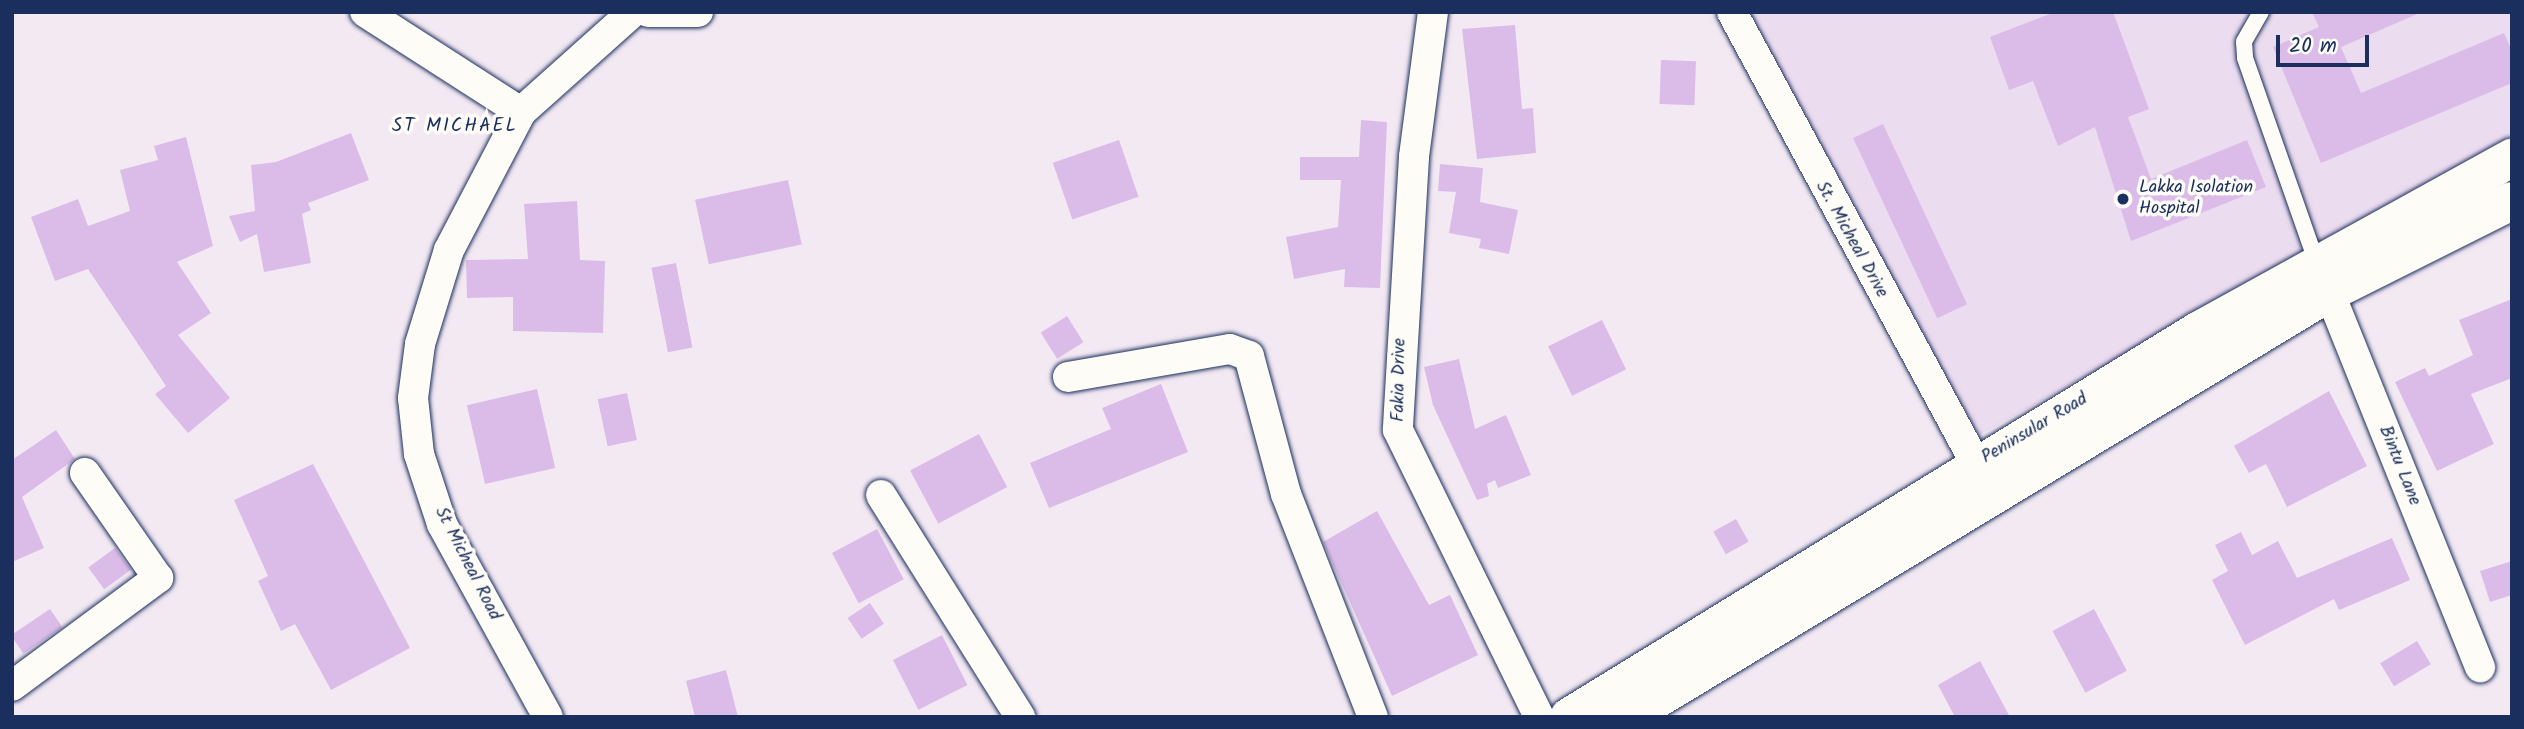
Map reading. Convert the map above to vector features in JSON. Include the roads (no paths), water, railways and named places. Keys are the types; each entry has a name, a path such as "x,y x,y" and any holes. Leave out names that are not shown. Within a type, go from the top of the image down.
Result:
{"main road":[{"name":"Peninsular Road","path":"1627,717 2512,158"},
{"name":"Peninsular Road","path":"1569,717 1976,464 2324,278 2512,201"}],"street":[{"path":"365,12 521,112"},
{"name":"St Micheal Road","path":"548,717 442,524 419,454 413,398 420,344 449,250 521,112 633,12"},
{"path":"648,12 698,12"},
{"name":"Fakia Drive","path":"1433,12 1414,157 1398,430 1539,717"},
{"name":"St. Micheal Drive","path":"1732,12 1976,464"},
{"name":"Bintu Lane","path":"2324,278 2480,668"},
{"path":"1068,377 1230,349 1249,356 1286,494 1373,717"},
{"path":"12,686 159,578 85,473"},
{"path":"881,495 1020,717"}],"lane":[{"path":"2261,12 2244,41 2245,58 2324,278"}],"place":[{"name":"Lakka Isolation Hospital","path":"2123,199"}],"district":[{"name":"ST MICHAEL","path":"455,127"}]}
